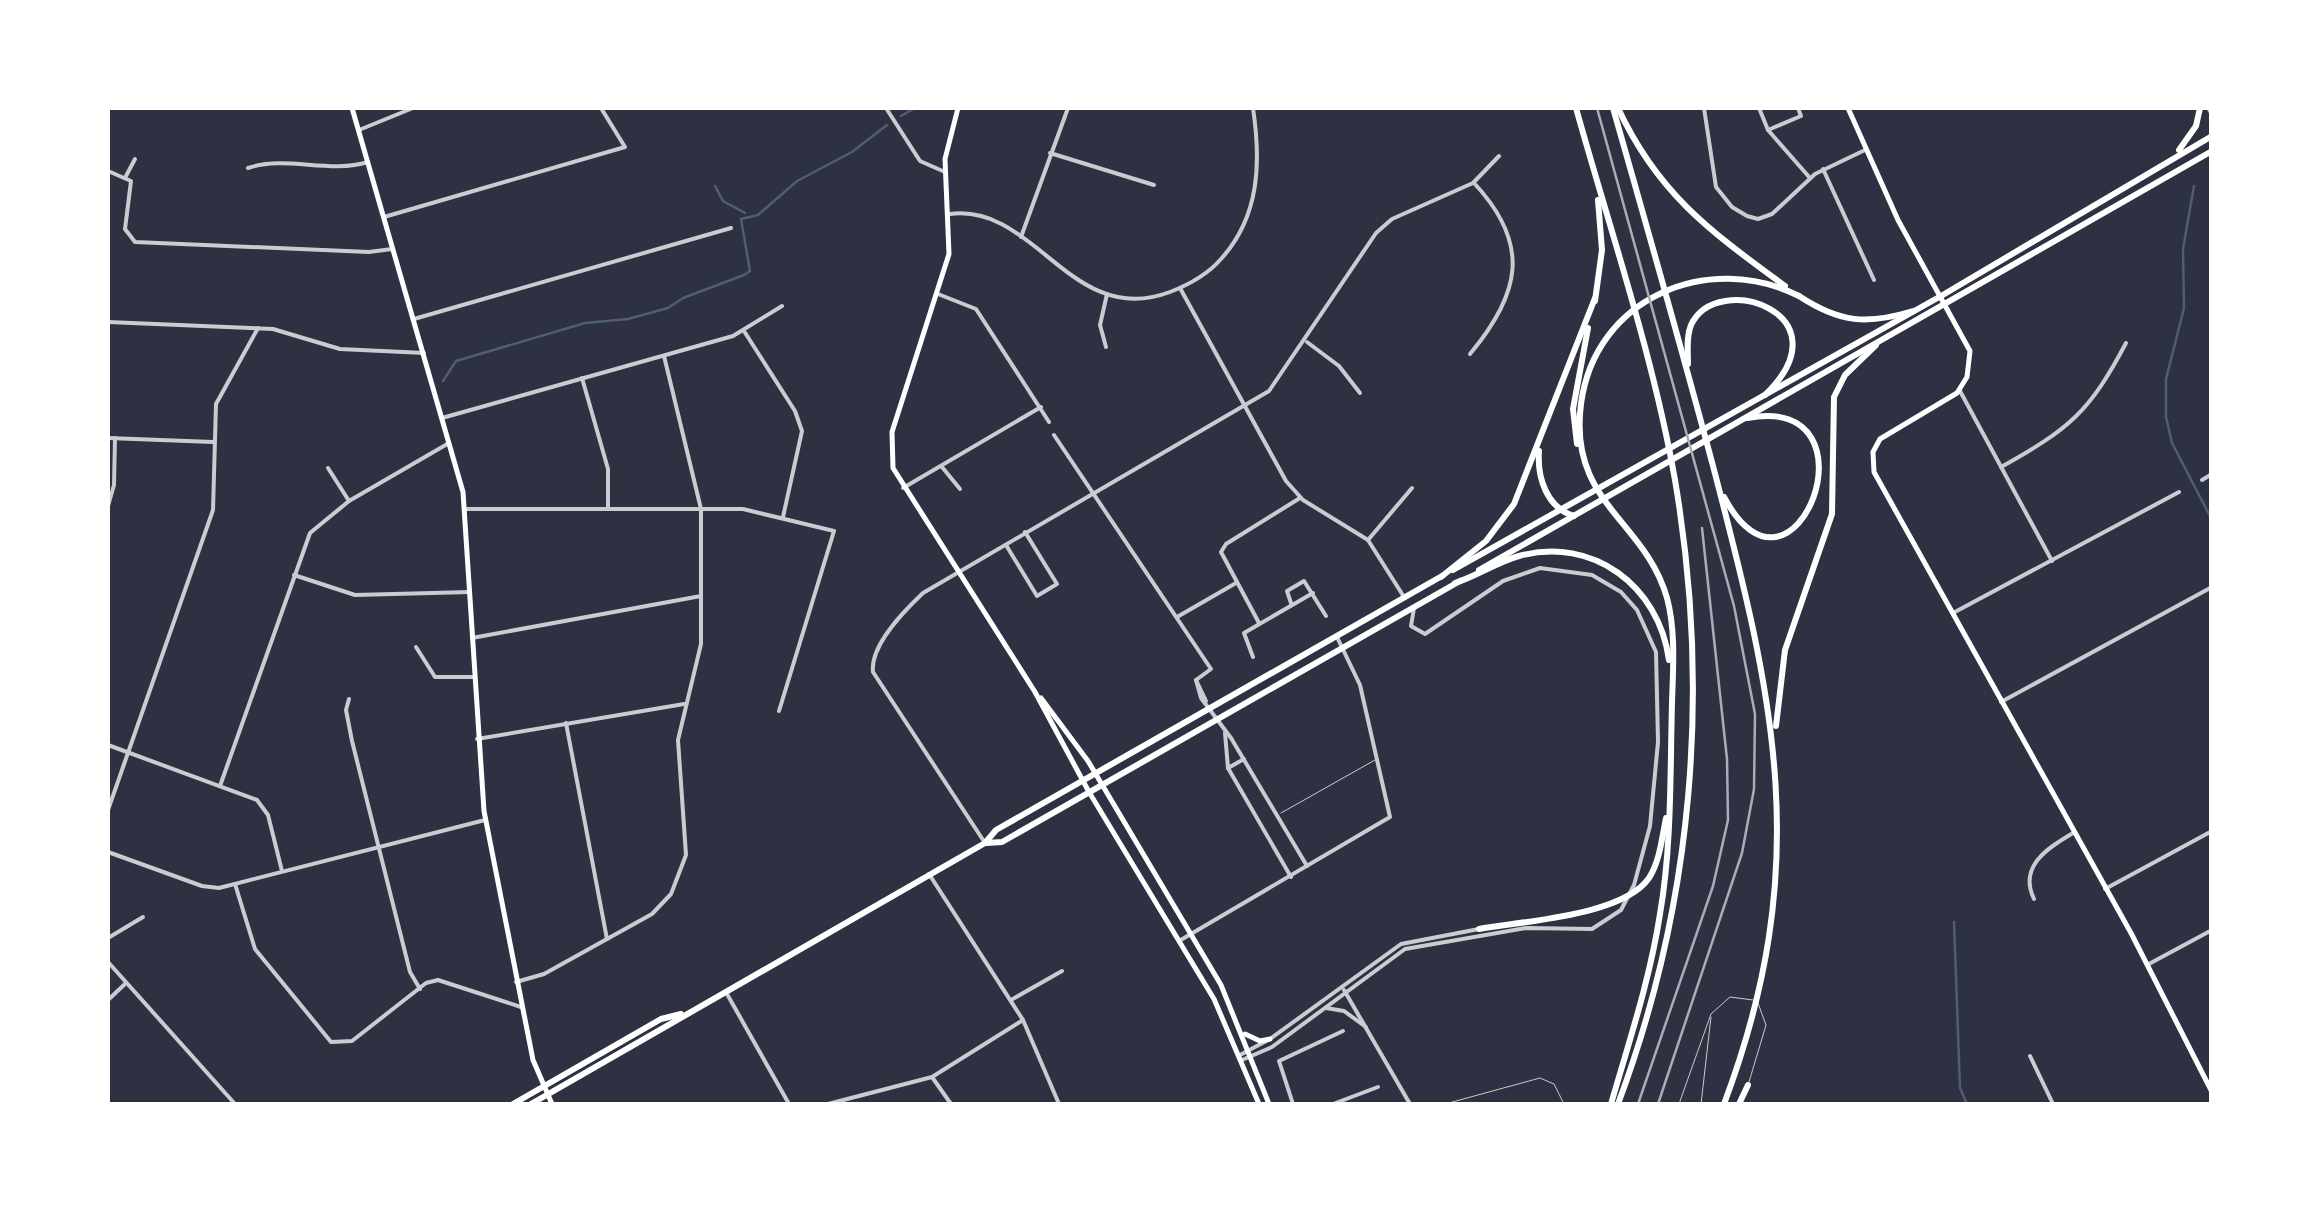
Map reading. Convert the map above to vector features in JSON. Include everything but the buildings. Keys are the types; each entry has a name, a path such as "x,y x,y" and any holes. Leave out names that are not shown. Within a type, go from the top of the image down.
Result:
{"main road":[{"path":"352,108 466,509 477,740 485,820 521,1007 542,1088 549,1100"},
{"path":"958,108 945,172 949,254 890,445 892,468 1036,692 1094,772 1191,934 1244,1034 1269,1104"},
{"path":"1576,108 1665,434 1692,617 1690,789 1667,940 1615,1104"},
{"path":"1615,108 1758,637 1775,742"},
{"path":"1615,108 1650,168 1683,208 1799,296"},
{"path":"1848,108 1898,220 1970,351 1967,377 1960,390 1884,435 1872,459 1880,484 2147,965 2212,1092"},
{"path":"2168,160 2191,137 2200,108"},
{"path":"531,1104 549,1100 667,1028 682,1014 985,843 996,830 1208,704 1941,296 2212,136"},
{"path":"985,843 1002,842 1102,786 2212,151"},
{"path":"1590,159 1602,240 1596,298 1573,409 1588,472 1614,517 1649,560 1666,594 1672,634 1671,787 1658,931 1615,1104"},
{"path":"1585,462 1580,416 1589,371 1611,332 1642,303 1680,284 1716,277 1763,280 1836,317 1859,323 1913,311"},
{"path":"1441,577 1486,541 1507,516 1542,440 1596,298"},
{"path":"1688,370 1688,333 1706,307 1724,300 1762,305 1786,320 1794,342 1788,368 1764,394"},
{"path":"1724,1104 1758,988 1777,865 1775,742 1785,650 1832,514 1834,398 1845,374 1876,345"},
{"path":"1718,487 1739,522 1761,536 1793,531 1810,512 1818,472 1816,448 1808,433 1796,422 1775,414 1747,418"},
{"path":"1542,440 1540,476 1560,511 1574,516"},
{"path":"1455,583 1512,558 1538,552 1572,552 1605,564 1636,586 1656,614 1668,655 1672,701"},
{"path":"1036,692 1089,792 1214,999 1259,1104"},
{"path":"1479,929 1602,906 1637,890 1654,869 1671,787"},
{"path":"513,1104 661,1019 682,1014"},
{"path":"1244,1034 1260,1041 1270,1040"},
{"path":"1741,1104 1748,1085"}],"street":[{"path":"359,130 413,108"},
{"path":"384,217 625,147 601,108"},
{"path":"886,108 924,166 945,172"},
{"path":"1021,237 1068,108"},
{"path":"950,214 984,216 1021,237 1068,276 1108,294 1141,298 1179,288 1219,262 1244,222 1258,168 1253,108"},
{"path":"1704,108 1716,188 1732,208 1758,220 1772,214 1823,169 1868,150"},
{"path":"1759,108 1768,130 1810,178"},
{"path":"1768,130 1801,116 1798,108"},
{"path":"1050,153 1154,185"},
{"path":"985,843 872,667 880,648 910,606 958,571 1274,387 1383,226 1473,183 1499,156"},
{"path":"126,176 135,159"},
{"path":"248,168 261,164 338,168 368,162"},
{"path":"1823,169 1874,280"},
{"path":"108,172 131,181 125,229 135,242 369,252 393,248"},
{"path":"1470,354 1504,302 1515,262 1504,221 1473,183"},
{"path":"414,319 731,228"},
{"path":"1179,288 1244,407 1300,498 1368,540 1404,597"},
{"path":"936,294 976,309 1049,422"},
{"path":"1106,348 1100,325 1108,294"},
{"path":"442,418 744,331 782,306"},
{"path":"108,322 258,328 285,331 340,349 424,353"},
{"path":"108,810 213,510 219,398 258,328"},
{"path":"744,331 796,411 802,431 802,448 782,517"},
{"path":"1305,342 1339,366 1360,393"},
{"path":"2000,466 2044,443 2084,412 2126,343"},
{"path":"516,982 544,974 659,908 683,865 687,836 678,755 684,704 701,644 701,509 664,356"},
{"path":"582,378 608,469 608,511"},
{"path":"1960,390 2052,561"},
{"path":"903,488 1041,407"},
{"path":"1054,435 1211,669 1194,685 1244,759 1308,867"},
{"path":"108,438 215,442"},
{"path":"108,506 114,485 115,438"},
{"path":"220,786 315,526 449,443"},
{"path":"942,467 960,488"},
{"path":"328,468 349,502"},
{"path":"2202,480 2212,474"},
{"path":"1368,540 1412,488"},
{"path":"1953,613 2180,492"},
{"path":"1259,623 1222,558 1224,547 1300,498"},
{"path":"466,509 743,509 834,531 779,711"},
{"path":"1005,544 1038,596 1057,584 1025,532"},
{"path":"1241,1058 1324,1008 1344,989 1414,946 1526,928 1586,930 1621,910 1639,871 1656,789 1658,722 1656,652 1638,610 1601,579 1551,567 1503,581 1424,634 1410,624 1417,605"},
{"path":"294,575 356,595 470,592"},
{"path":"1292,604 1287,591 1301,581 1326,616"},
{"path":"1177,617 1236,583"},
{"path":"2001,702 2212,587"},
{"path":"1253,657 1242,635 1312,593"},
{"path":"472,638 701,596"},
{"path":"1179,941 1390,818 1360,685 1336,635"},
{"path":"416,646 435,677 474,677"},
{"path":"349,699 352,741 410,972 420,989"},
{"path":"477,740 684,704"},
{"path":"566,723 607,939"},
{"path":"1225,734 1228,768 1291,877"},
{"path":"108,745 262,805 282,871"},
{"path":"1228,768 1244,759"},
{"path":"108,852 202,886 235,884 485,820"},
{"path":"2105,889 2212,831"},
{"path":"2034,899 2029,886 2032,867 2042,854 2073,834"},
{"path":"930,874 1023,1020 1059,1104"},
{"path":"235,884 252,944 326,1039 342,1044 420,989 444,980 521,1007"},
{"path":"108,938 143,917"},
{"path":"1252,1054 1408,941 1479,929"},
{"path":"2147,965 2212,930"},
{"path":"108,962 235,1104"},
{"path":"1011,1000 1062,971"},
{"path":"108,1000 126,983"},
{"path":"1344,989 1410,1104"},
{"path":"724,990 789,1104"},
{"path":"1324,1008 1344,1011 1369,1030"},
{"path":"828,1104 932,1077 1023,1020"},
{"path":"1293,1104 1278,1066 1281,1058 1343,1032"},
{"path":"2030,1056 2053,1104"},
{"path":"932,1077 951,1104"},
{"path":"1333,1104 1378,1086"},
{"path":"1355,1096 1358,1104"}],"lane":[{"path":"1276,816 1378,758"},
{"path":"1679,1104 1711,1014 1721,1002 1736,996 1754,1000 1764,1010 1765,1032 1748,1085"},
{"path":"1701,1104 1711,1014"},
{"path":"1445,1104 1540,1078 1554,1084 1564,1104"}],"waterway":[{"path":"901,116 915,108"},
{"path":"443,381 456,361 585,323 628,319 668,308 683,298 744,275 750,271 741,219 758,215 797,181 852,152 887,125"},
{"path":"715,186 723,201 745,213"},
{"path":"2194,186 2183,249 2184,308 2166,379 2166,417 2172,443 2212,520"},
{"path":"1954,922 1960,1088 1967,1104"}],"railway":[{"path":"1597,108 1734,606 1755,714 1754,789 1742,853 1658,1104"},
{"path":"1638,1104 1713,886 1728,820 1727,759 1702,528"}]}
